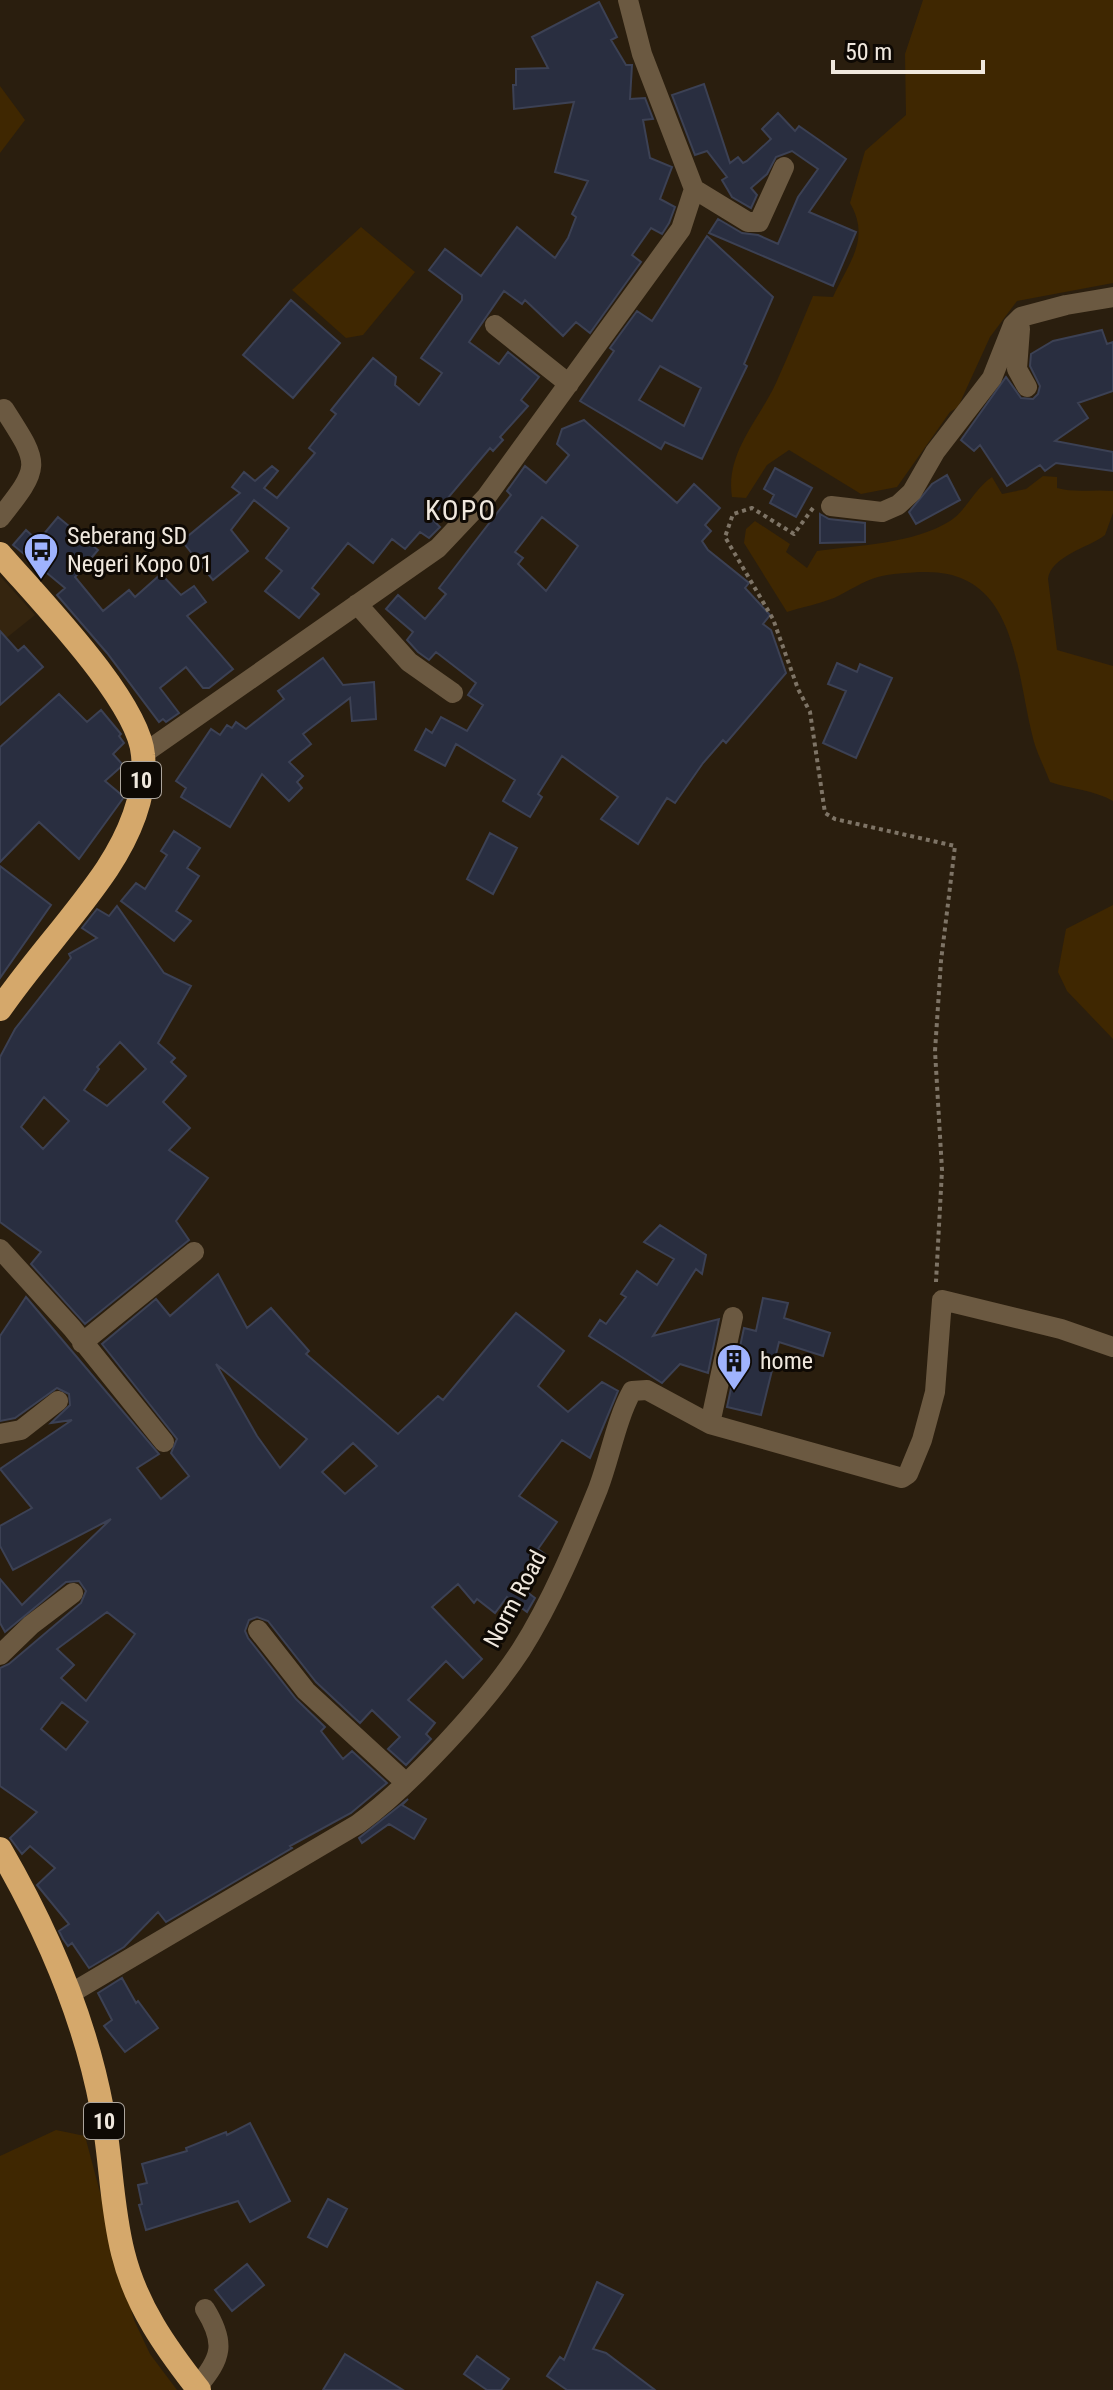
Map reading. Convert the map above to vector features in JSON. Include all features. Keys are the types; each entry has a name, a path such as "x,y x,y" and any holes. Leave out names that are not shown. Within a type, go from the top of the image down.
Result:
{"highway":[{"name":"10","path":"0,554 108,683 132,722 143,754 140,793 129,831 106,870 4,994"},
{"name":"10","path":"0,1849 31,1903 68,1995 102,2107 122,2252 129,2274 165,2347 198,2389"}],"street":[{"path":"628,0 642,54 694,189 748,222 759,222 784,167"},
{"path":"143,754 455,532 487,496 681,229 694,189"},
{"path":"831,506 882,512 898,505 912,492 935,452 992,378 1001,362 1008,335 1021,317 1113,297"},
{"path":"1021,317 1017,369 1027,387"},
{"path":"495,325 569,384"},
{"path":"0,518 25,487 34,466 31,451 4,409"},
{"path":"357,604 409,662 453,693"},
{"path":"0,1249 164,1442"},
{"path":"82,1343 194,1252"},
{"path":"941,1302 948,1299 1113,1347"},
{"name":"Norm Road","path":"68,1995 349,1830 372,1814 442,1746 526,1641 597,1490 632,1391 647,1390 710,1424 900,1477 908,1474 922,1440 935,1392 941,1302"},
{"path":"710,1424 733,1317"},
{"path":"0,1434 21,1430 58,1401"},
{"path":"0,1655 31,1625 73,1593"},
{"path":"258,1630 306,1691 405,1782"},
{"path":"198,2389 220,2353 219,2339 205,2309"}],"path":[{"path":"831,506 811,509 794,534 752,508 747,508 733,514 725,537 773,619 798,689 810,712 825,813 835,819 955,846 941,961 935,1051 942,1170 936,1297 941,1302"}],"shaded area":[{"path":"923,0 1113,0 1113,283 1017,301 990,337 958,407 950,412 897,487 861,494 789,450 767,465 746,498 732,497 731,481 738,451 776,383 813,296 833,297 851,261 858,228 850,203 865,151 906,115 905,54"},
{"path":"0,86 25,120 0,153"},
{"path":"361,227 415,272 363,335 346,338 292,290"},
{"path":"1043,476 1057,477 1057,488 1113,491 1113,513 1105,535 1063,558 1048,579 1057,650 1113,666 1113,801 1050,782 1034,742 1016,657 1007,630 995,606 977,587 953,575 921,572 894,574 872,579 834,598 787,612 744,543 746,529 755,521 790,544 786,552 807,568 817,551 903,539 935,529 956,517 992,477 1002,494 1026,489"},
{"path":"0,576 35,615 0,643"},
{"path":"1113,905 1113,1039 1067,991 1058,972 1066,929"},
{"path":"56,2130 85,2136 134,2320 150,2354 177,2390 0,2390 0,2156"}],"building":[{"path":"599,2 617,37 611,40 626,65 632,65 630,99 645,98 653,119 643,120 650,158 672,167 660,199 675,207 662,234 651,228 632,255 641,262 590,333 576,322 563,336 525,300 522,304 504,291 469,342 499,364 508,352 539,377 521,400 528,406 500,437 503,440 493,451 490,448 431,518 440,527 429,538 420,532 405,549 392,539 373,563 348,543 312,588 319,594 299,618 265,591 282,571 266,558 289,528 254,500 231,530 248,551 213,580 182,541 240,493 232,487 244,472 255,481 272,466 278,471 264,488 277,498 315,453 309,448 336,414 331,410 373,358 396,377 395,385 419,405 442,373 421,358 462,300 462,295 429,270 445,249 481,276 517,227 555,258 568,238 576,217 572,214 588,181 555,172 574,102 514,109 513,85 516,85 516,69 548,68 532,37"},
{"path":"704,84 730,163 738,157 743,163 747,161 771,139 762,129 778,113 795,131 799,126 846,159 809,212 856,232 833,286 709,233 718,219 742,233 758,235 778,244 798,197 818,169 792,151 776,157 767,174 751,188 757,195 751,208 732,197 722,180 727,177 707,151 695,155 672,95"},
{"path":"707,236 773,297 744,364 747,366 702,459 665,442 661,449 580,401 614,351 610,348 637,311 652,321","holes":["660,366 701,388 684,426 639,400"]},
{"path":"291,300 340,343 293,398 243,355"},
{"path":"1102,330 1107,344 1113,342 1113,391 1078,403 1088,418 1055,441 1113,452 1113,471 1056,463 1045,471 1040,465 1007,486 980,445 974,451 961,440 1006,377 1021,398 1033,399 1038,394 1040,386 1030,366 1031,354 1053,341"},
{"path":"584,420 677,503 694,484 720,508 705,525 711,531 702,541 708,550 749,583 745,588 770,615 763,624 771,630 786,673 726,743 723,740 703,763 675,803 667,798 638,844 601,819 618,797 562,756 538,794 542,797 530,817 503,801 515,780 456,744 445,766 415,750 426,729 432,733 441,717 467,731 483,705 468,695 476,683 436,652 429,660 418,652 407,640 413,632 386,609 398,595 425,619 446,594 439,588 511,495 507,491 525,466 546,483 569,455 557,444 562,429","holes":["542,517 578,546 546,591 518,564 523,558 515,552"]},
{"path":"775,468 812,488 796,517 770,503 774,495 764,489"},
{"path":"947,475 960,500 916,524 909,512 932,484"},
{"path":"820,514 829,519 865,523 865,542 820,543"},
{"path":"58,517 98,550 75,577 103,611 129,590 135,597 161,574 181,595 194,586 206,602 187,616 233,669 209,688 203,688 186,667 160,688 179,713 166,722 163,719 159,722 107,653 57,595 65,588 13,545 26,530 38,541"},
{"path":"0,631 18,651 24,646 43,667 0,705"},
{"path":"323,658 343,685 374,682 376,719 352,721 350,698 303,734 311,744 289,762 303,776 297,782 302,788 289,801 262,774 230,827 181,797 186,788 176,781 211,729 220,735 227,725 232,728 236,722 246,729 284,699 278,691"},
{"path":"837,663 857,672 860,664 892,678 856,758 823,743 846,691 828,684"},
{"path":"59,694 87,722 101,710 121,734 119,736 124,743 113,754 123,765 105,781 124,797 79,859 39,822 0,862 0,747"},
{"path":"174,831 200,848 187,868 199,876 176,911 191,921 174,941 121,901 136,883 145,889 167,855 161,851"},
{"path":"490,833 517,848 493,894 467,879"},
{"path":"0,866 51,905 0,978"},
{"path":"117,906 164,973 191,986 158,1043 175,1058 171,1062 186,1076 163,1102 190,1128 169,1150 208,1178 176,1221 189,1240 85,1324 31,1264 41,1252 0,1222 0,1057 15,1029 71,958 69,954 97,938 82,928 97,909 109,916","holes":["120,1042 146,1069 107,1106 84,1090 99,1069 97,1067","44,1097 69,1121 43,1149 21,1127"]},
{"path":"660,1225 706,1255 702,1274 696,1269 653,1336 719,1319 708,1373 680,1364 662,1383 589,1336 600,1320 606,1324 626,1297 621,1294 637,1271 657,1285 674,1259 644,1242"},
{"path":"218,1274 247,1328 271,1308 309,1351 306,1354 398,1434 438,1396 443,1400 516,1313 564,1351 538,1386 568,1412 602,1382 618,1391 590,1458 562,1440 519,1496 557,1522 538,1549 546,1555 523,1589 535,1598 527,1612 507,1597 495,1613 477,1599 474,1603 458,1584 432,1607 482,1659 463,1678 446,1661 408,1700 435,1723 426,1734 431,1739 406,1765 388,1749 400,1737 372,1710 360,1723 316,1682 268,1621 257,1617 249,1620 245,1631 248,1638 296,1699 325,1727 321,1731 343,1759 352,1751 387,1783 351,1813 290,1846 292,1848 166,1922 158,1912 124,1947 89,1968 72,1943 68,1946 63,1939 59,1931 69,1924 37,1885 55,1868 30,1846 22,1854 10,1838 37,1812 0,1786 0,1668 9,1664 81,1603 86,1591 79,1581 66,1582 5,1632 0,1623 0,1579 22,1605 111,1519 13,1570 0,1546 0,1526 32,1508 0,1469 72,1420 51,1423 70,1405 69,1394 57,1388 15,1418 0,1421 0,1336 26,1297 159,1454 137,1468 161,1499 189,1476 171,1453 177,1439 102,1344 156,1299 170,1316","holes":["216,1364 307,1439 280,1468 257,1436","353,1443 377,1466 345,1494 322,1472","107,1612 135,1634 86,1701 61,1678 74,1665 57,1649","62,1702 88,1722 66,1750 41,1729"]},
{"path":"763,1298 788,1303 784,1318 830,1333 823,1356 779,1342 761,1415 727,1407 744,1328 756,1331"},
{"path":"408,1799 402,1805 426,1819 414,1839 389,1824 362,1843 359,1838"},
{"path":"122,1978 136,2003 138,2001 158,2028 125,2052 104,2026 112,2020 98,1993"},
{"path":"250,2123 290,2201 250,2222 238,2201 146,2230 139,2205 142,2204 138,2185 147,2183 142,2164 187,2151 186,2148 226,2132 227,2135"},
{"path":"328,2199 347,2209 327,2247 308,2237"},
{"path":"247,2264 264,2285 232,2311 215,2290"},
{"path":"597,2282 623,2295 593,2349 606,2353 655,2390 567,2390 547,2376 560,2357 564,2360"},
{"path":"345,2354 403,2390 323,2390"},
{"path":"477,2356 509,2379 501,2390 487,2390 464,2374"}],"place":[{"name":"Seberang SD Negeri Kopo 01","path":"41,581"},
{"name":"home","path":"734,1392"}],"district":[{"name":"KOPO","path":"461,510"}]}
